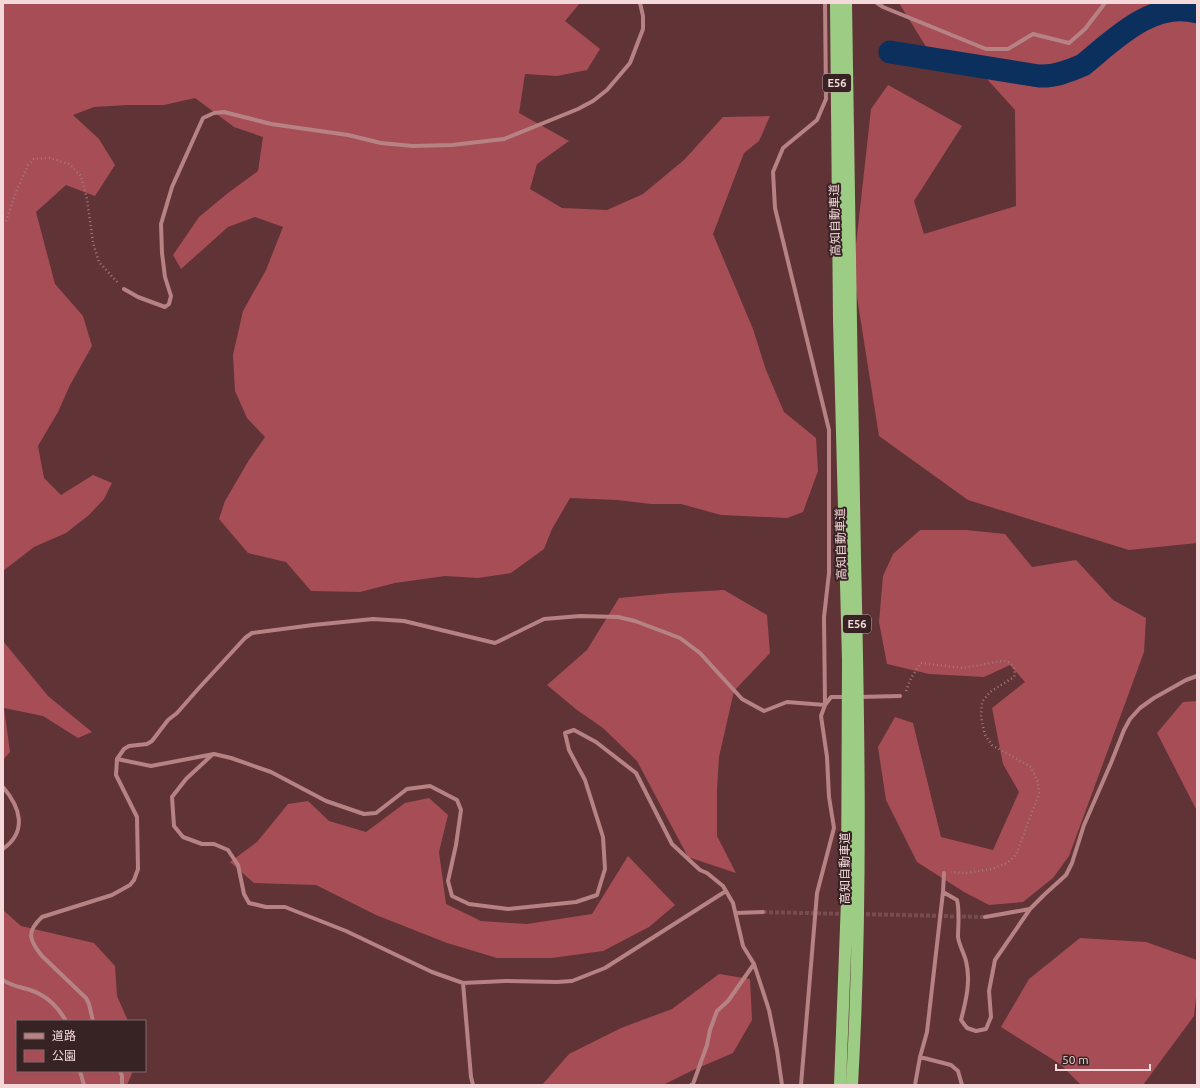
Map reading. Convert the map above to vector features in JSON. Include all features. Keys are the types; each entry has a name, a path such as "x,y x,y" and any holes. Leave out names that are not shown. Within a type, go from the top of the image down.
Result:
{"highway":[{"name":"高知自動車道","path":"836,3 843,164 859,739 859,891 852,1085"},
{"name":"高知自動車道","path":"840,1085 847,901 848,659 839,320 846,3"}],"street":[{"path":"124,289 138,297 165,307 169,304 171,296 162,253 161,224 172,187 203,118 224,112 271,124 348,135 381,143 412,146 452,145 504,139 578,109 593,101 607,90 630,62 643,29 643,16 640,3"},
{"path":"825,3 826,99 817,120 783,148 773,172 775,208 829,430 829,573 824,617 825,706"},
{"path":"877,3 890,10 986,49 1008,49 1032,34 1069,43 1085,29 1105,3"},
{"path":"93,1020 86,998 36,949 31,940 33,925 42,917 112,895 130,885 134,880 138,868 137,817 116,775 117,759 124,749 130,746 147,744 152,741 168,720 177,713 245,638 252,633 373,619 404,621 495,643 544,619 580,616 618,617 635,621 680,638 700,653 742,698 764,711 787,702 825,706"},
{"path":"943,892 957,900 959,906 958,939 966,961 968,977 966,997 961,1020 967,1028 976,1031 986,1030 991,1017 988,991 995,960 1030,909 1066,875 1072,863 1084,825 1130,718 1140,708 1154,698 1186,680 1197,676"},
{"path":"801,1085 817,893 834,828 829,797 827,757 821,716 831,697 900,696"},
{"path":"117,759 150,766 214,754 231,758 271,772 326,801 364,814 376,813 407,789 430,786 457,800 461,810 456,845 448,882 452,896 469,904 508,908 576,902 597,895 605,869 603,837 585,780 569,750 565,733 574,730 596,742 636,773 672,844 700,870 707,873 726,890 733,903 743,946 754,964 769,1010 782,1085"},
{"path":"214,754 186,779 172,797 174,826 184,837 202,844 214,844 228,850 238,865 244,894 249,903 266,907 292,910 346,931 432,972 463,984 505,981 557,982 572,980 605,968 726,890"},
{"path":"3,787 18,810 19,825 16,836 3,849"},
{"path":"915,1085 920,1057 927,1032 944,873"},
{"path":"985,917 1030,909"},
{"path":"736,913 763,912"},
{"path":"691,1085 693,1084 707,1045 710,1030 717,1011 728,1001 754,964"},
{"path":"3,980 9,984 40,994 57,1007 65,1020"},
{"path":"463,984 471,1077 473,1085"},
{"path":"920,1057 951,1065 958,1071 962,1085"},
{"path":"80,1072 84,1085"},
{"path":"120,1072 122,1085"}],"path":[{"path":"3,224 6,220 28,165 34,160 50,158 69,164 81,176 87,199 93,243 99,262 124,289"},
{"path":"900,696 905,692 911,678 921,663 963,668 1007,661 1014,667 1014,677 990,692 982,702 981,717 985,736 992,745 1031,767 1038,782 1039,793 1016,855 1007,863 986,870 967,873 944,873"}],"green space":[{"path":"3,3 580,3 565,21 600,49 587,70 557,76 525,74 519,113 569,141 537,164 530,189 562,208 607,210 643,194 684,160 723,117 770,116 759,141 744,153 713,234 753,329 766,370 784,412 816,438 818,471 803,512 787,518 721,515 681,504 651,504 617,500 570,498 552,529 544,549 511,573 478,578 445,576 395,583 360,592 311,591 286,562 248,553 219,519 225,501 249,460 265,437 247,418 235,391 233,355 243,311 266,270 283,227 255,217 228,227 181,269 173,255 199,217 258,171 263,137 234,127 195,98 164,105 94,107 73,115 99,139 115,165 95,196 66,185 36,212 55,284 83,316 92,346 70,385 58,412 38,446 44,478 61,495 93,475 112,483 104,499 89,515 66,533 34,547 3,571"},
{"path":"899,3 1197,3 1197,543 1129,550 968,500 879,436 853,272 871,109 888,85 962,126 914,201 924,234 1016,206 1015,110 987,79 928,50"},
{"path":"920,530 966,530 1005,534 1032,567 1076,560 1113,600 1146,618 1144,652 1069,856 1053,878 1023,902 989,905 964,892 917,862 886,800 878,747 895,717 913,723 941,837 993,850 1019,792 1003,764 992,708 1025,682 1010,665 984,677 929,674 887,664 879,622 883,576 893,554"},
{"path":"724,590 767,615 770,653 734,691 719,757 717,836 736,873 688,857 637,761 603,728 577,710 547,685 587,650 619,598"},
{"path":"3,641 48,696 92,732 78,738 43,716 4,708 10,752 3,760"},
{"path":"1197,701 1197,811 1157,733 1183,702"},
{"path":"429,798 448,815 439,852 446,904 481,921 527,924 592,914 628,856 675,905 649,927 603,951 552,958 497,958 447,943 376,915 316,885 254,883 230,862 257,842 288,804 308,801 329,821 366,832 405,803"},
{"path":"3,910 21,926 94,943 115,966 117,996 128,1020 16,1020 16,1072 133,1072 127,1085 3,1085"},
{"path":"1080,938 1146,942 1197,960 1197,988 1194,1016 1143,1085 1081,1085 1060,1064 1001,1027 1029,979"},
{"path":"719,974 750,979 752,1020 733,1053 663,1085 542,1085 569,1054 621,1028 672,1009"}],"waterway":[{"path":"890,52 1039,76 1050,76 1083,65 1121,34 1149,17 1165,12 1180,10 1197,12"}],"tunnel":[{"path":"763,912 845,914"},
{"path":"860,914 985,917"}]}
